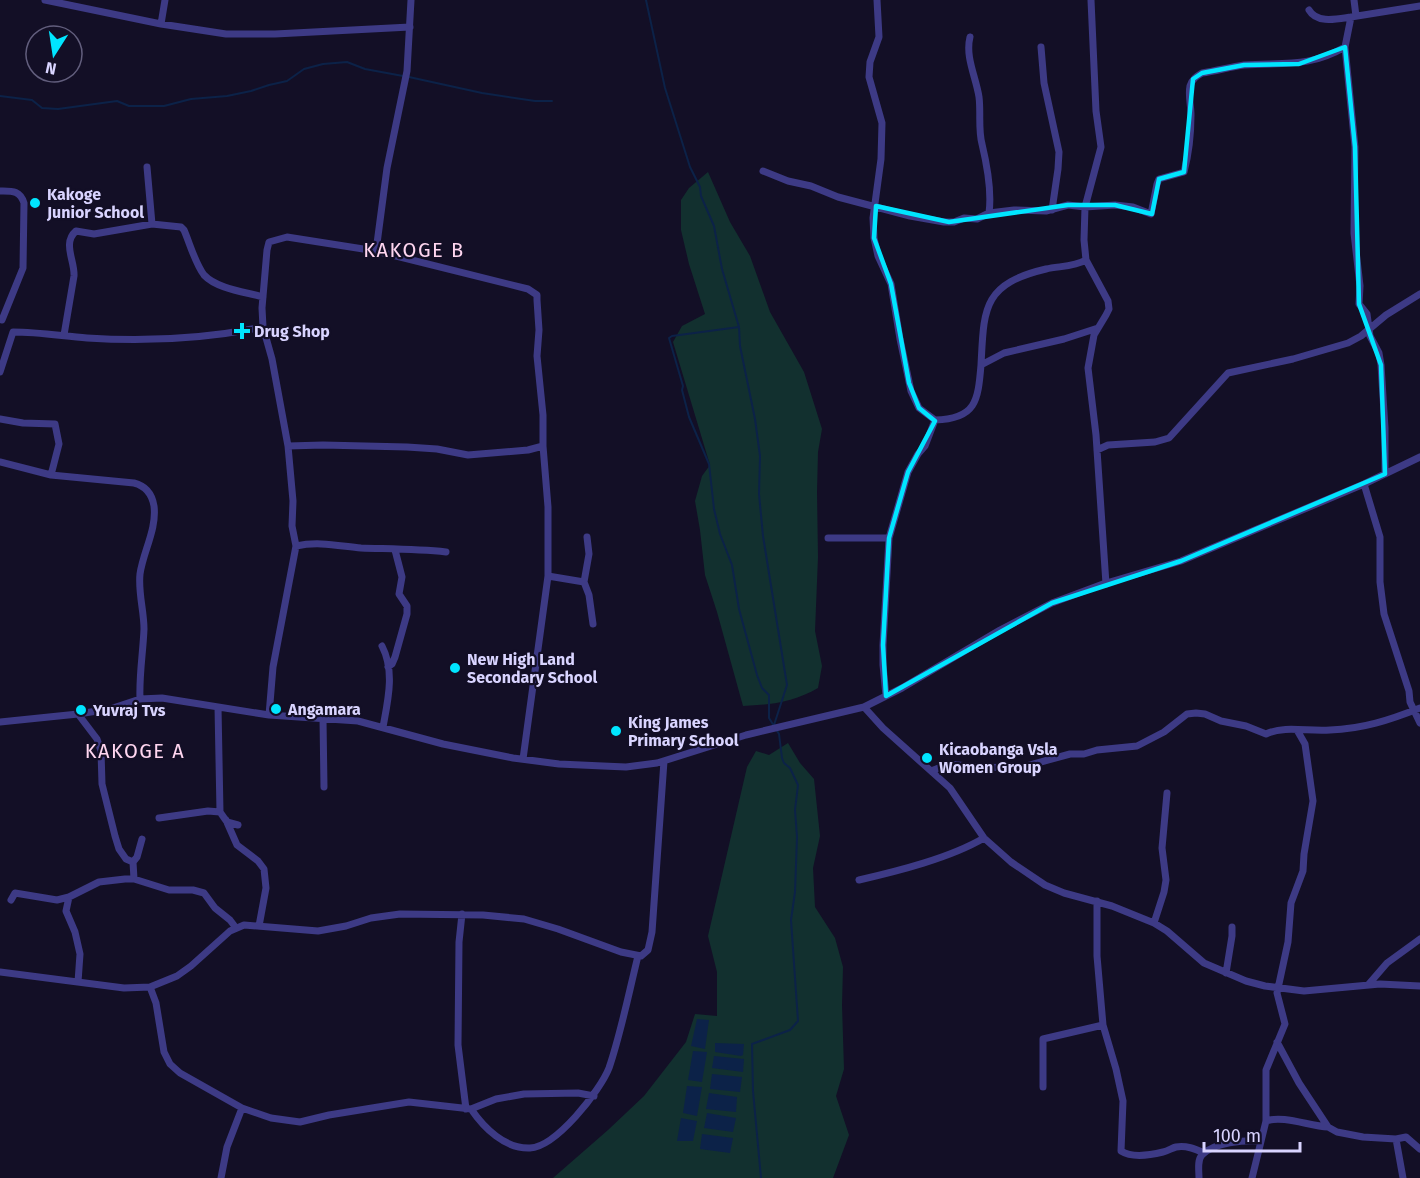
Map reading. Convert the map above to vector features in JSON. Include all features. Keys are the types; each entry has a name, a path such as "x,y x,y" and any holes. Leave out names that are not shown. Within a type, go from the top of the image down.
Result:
{"street":[{"path":"45,0 161,24 226,34 275,34 410,27"},
{"path":"161,24 165,0"},
{"path":"376,251 387,168 406,81 411,0"},
{"path":"877,0 879,37 869,70 882,123 881,169 873,218 874,238 878,256 891,284 909,383 919,408 935,420 965,414 972,409 978,390 984,319 991,298 1016,280 1035,272 1086,260"},
{"path":"1091,0 1096,111 1101,147 1085,207 1086,260 1108,301 1109,309 1094,335 1088,368 1097,450 1106,584"},
{"path":"1354,0 1353,17 1345,47 1355,147 1354,234 1360,286 1359,304 1367,314 1370,336 1382,364 1385,474"},
{"path":"1309,10 1319,19 1353,17 1420,6"},
{"path":"970,37 969,55 979,96 982,144 986,157 991,203 989,213"},
{"path":"1041,47 1044,83 1059,152 1052,210"},
{"path":"763,171 838,197 910,216 944,222 954,222 964,218 977,219 989,213 1014,210 1052,210 1068,205 1085,207 1115,205 1132,207 1151,214 1159,178 1184,172 1189,147 1190,89 1197,75 1244,65 1299,64 1333,54 1345,47"},
{"path":"147,167 152,224"},
{"path":"0,191 17,191 24,203 22,268 1,319 13,332 64,334 84,338 180,340 263,327"},
{"path":"64,334 74,276 69,251 72,234 76,231 94,234 152,224 175,226 184,230 199,266 209,279 263,297"},
{"path":"269,715 277,644 293,571 296,546 292,526 293,501 288,446 273,359 263,327 263,297 269,242 287,237 376,251 528,290 537,295 539,330 537,356 548,507 548,576 523,759"},
{"path":"1097,450 1108,445 1155,442 1169,438 1228,373 1293,359 1348,343 1420,294"},
{"path":"981,365 1004,353 1064,339 1098,328"},
{"path":"0,372 13,332"},
{"path":"0,419 22,423 55,424 59,444 51,475"},
{"path":"886,696 883,645 889,538 908,472 925,446 935,420"},
{"path":"288,446 406,447 437,449 468,455 528,450 543,446"},
{"path":"0,722 78,714 111,709 140,699 162,698 269,715 358,721 464,748 559,764 626,766 664,760 746,735 864,707 1052,603 1181,561 1364,484 1420,457"},
{"path":"0,462 51,475 134,483 146,489 151,496 154,507 153,518 140,575 144,630 140,657 140,699"},
{"path":"1364,484 1380,537 1380,582 1384,614 1420,723"},
{"path":"587,537 589,554 584,582 589,595 593,624"},
{"path":"828,538 889,538"},
{"path":"296,546 322,543 446,552"},
{"path":"388,667 395,657 407,614 407,606 399,594 402,577 395,550"},
{"path":"548,576 584,582"},
{"path":"382,646 386,653 390,676 383,727"},
{"path":"218,707 220,812 237,845 258,861 264,869 266,888 259,926"},
{"path":"864,707 950,788 984,838 1011,862 1043,884 1154,923 1167,931 1204,963 1246,981 1319,991 1344,986 1420,986"},
{"path":"932,771 949,764 1019,768 1070,754 1137,746 1164,732 1187,714 1205,714 1266,734 1275,730 1328,731 1365,726 1382,723 1417,709"},
{"path":"78,714 97,740 101,751 102,784 118,849 126,859 133,862"},
{"path":"323,719 324,787"},
{"path":"1252,1178 1266,1121 1266,1070 1285,1024 1277,993 1288,942 1291,903 1303,871 1313,801 1305,744 1297,730"},
{"path":"0,972 124,988 150,987 177,976 230,931 244,925 318,931 390,915 500,916 530,921 638,956 644,955 648,950 652,932 664,760"},
{"path":"1154,923 1166,880 1162,848 1167,793"},
{"path":"159,818 220,812"},
{"path":"226,820 238,825"},
{"path":"859,880 915,865 974,844 984,838"},
{"path":"134,879 133,862 142,839"},
{"path":"11,900 15,893 57,900 69,897 99,882 134,879 170,890 194,890 204,893 215,908 236,928"},
{"path":"66,911 69,897"},
{"path":"57,900 66,911 75,932 80,954 78,982"},
{"path":"1097,902 1097,956 1103,1025 1123,1101 1121,1151 1141,1155 1164,1152 1179,1147 1194,1148 1204,1153"},
{"path":"462,914 459,942 458,1045 469,1109 492,1133 508,1143 532,1148 544,1143 559,1132 594,1096 608,1068 638,956"},
{"path":"1226,973 1232,927"},
{"path":"1368,985 1396,955 1420,939"},
{"path":"150,987 156,1003 164,1052 170,1064 180,1073 242,1108 271,1118 295,1122 409,1102 469,1109 496,1099 524,1094 579,1093 594,1096"},
{"path":"1043,1087 1043,1039 1103,1025"},
{"path":"1276,1042 1328,1127"},
{"path":"221,1178 227,1147 242,1108"},
{"path":"1266,1121 1278,1118 1328,1127 1349,1134 1396,1139 1407,1137 1420,1149"},
{"path":"1396,1139 1403,1178"},
{"path":"1199,1178 1199,1162 1204,1153 1221,1145 1235,1142 1261,1141"}],"highlighted area":[{"path":"1345,47 1355,147 1359,304 1381,365 1385,474 1181,561 1052,603 886,696 883,645 889,538 908,472 935,421 919,408 909,383 891,284 874,238 876,206 949,222 1068,205 1115,205 1152,214 1159,179 1184,172 1193,79 1202,73 1244,65 1299,64"}],"green space":[{"path":"708,172 730,222 750,256 770,312 804,372 822,429 818,452 817,492 818,557 815,631 822,666 818,688 791,700 763,705 743,706 705,575 695,501 702,476 710,465 673,342 682,326 705,314 681,230 681,200 689,188"},
{"path":"788,743 800,763 814,779 820,836 813,868 815,907 835,938 843,967 844,1069 836,1096 849,1135 833,1178 553,1178 644,1096 686,1042 695,1014 717,1016 717,972 708,936 747,767 756,751 769,755"}],"water":[{"path":"697,1019 709,1020 705,1049 691,1046"},
{"path":"715,1043 744,1044 743,1055 715,1052"},
{"path":"693,1051 707,1052 702,1082 688,1080"},
{"path":"714,1056 744,1059 743,1072 712,1068"},
{"path":"712,1074 742,1077 740,1092 710,1089"},
{"path":"687,1086 702,1087 697,1116 683,1113"},
{"path":"709,1093 737,1097 736,1112 706,1109"},
{"path":"707,1113 736,1118 733,1132 704,1128"},
{"path":"681,1118 697,1121 693,1141 677,1141"},
{"path":"702,1134 733,1138 730,1153 700,1149"}],"waterway":[{"path":"646,0 665,88 690,167 714,226 722,269 739,327 669,338 689,417 709,464 714,509 720,534 732,565 739,609 757,675 762,688 769,695 769,718 779,734 784,763 790,768 798,785 795,810 797,837 795,892 791,920 798,1021 790,1030 752,1044 753,1091 761,1178"},
{"path":"0,96 32,100 42,108 58,109 117,101 129,106 164,106 191,99 251,91 287,81 304,69 323,64 347,62 365,69 403,76"},
{"path":"409,77 482,93 535,101 552,101"},
{"path":"739,327 740,346 760,456 759,494 763,536 787,685 774,725"}],"place":[{"name":"Kakoge Junior School","path":"35,203"},
{"name":"Drug Shop","path":"242,331"},
{"name":"New High Land Secondary School","path":"455,668"},
{"name":"Angamara","path":"276,709"},
{"name":"Yuvraj Tvs","path":"81,710"},
{"name":"King James Primary School","path":"616,731"},
{"name":"Kicaobanga Vsla Women Group","path":"927,758"}],"district":[{"name":"KAKOGE B","path":"414,250"},
{"name":"KAKOGE A","path":"135,751"}]}
